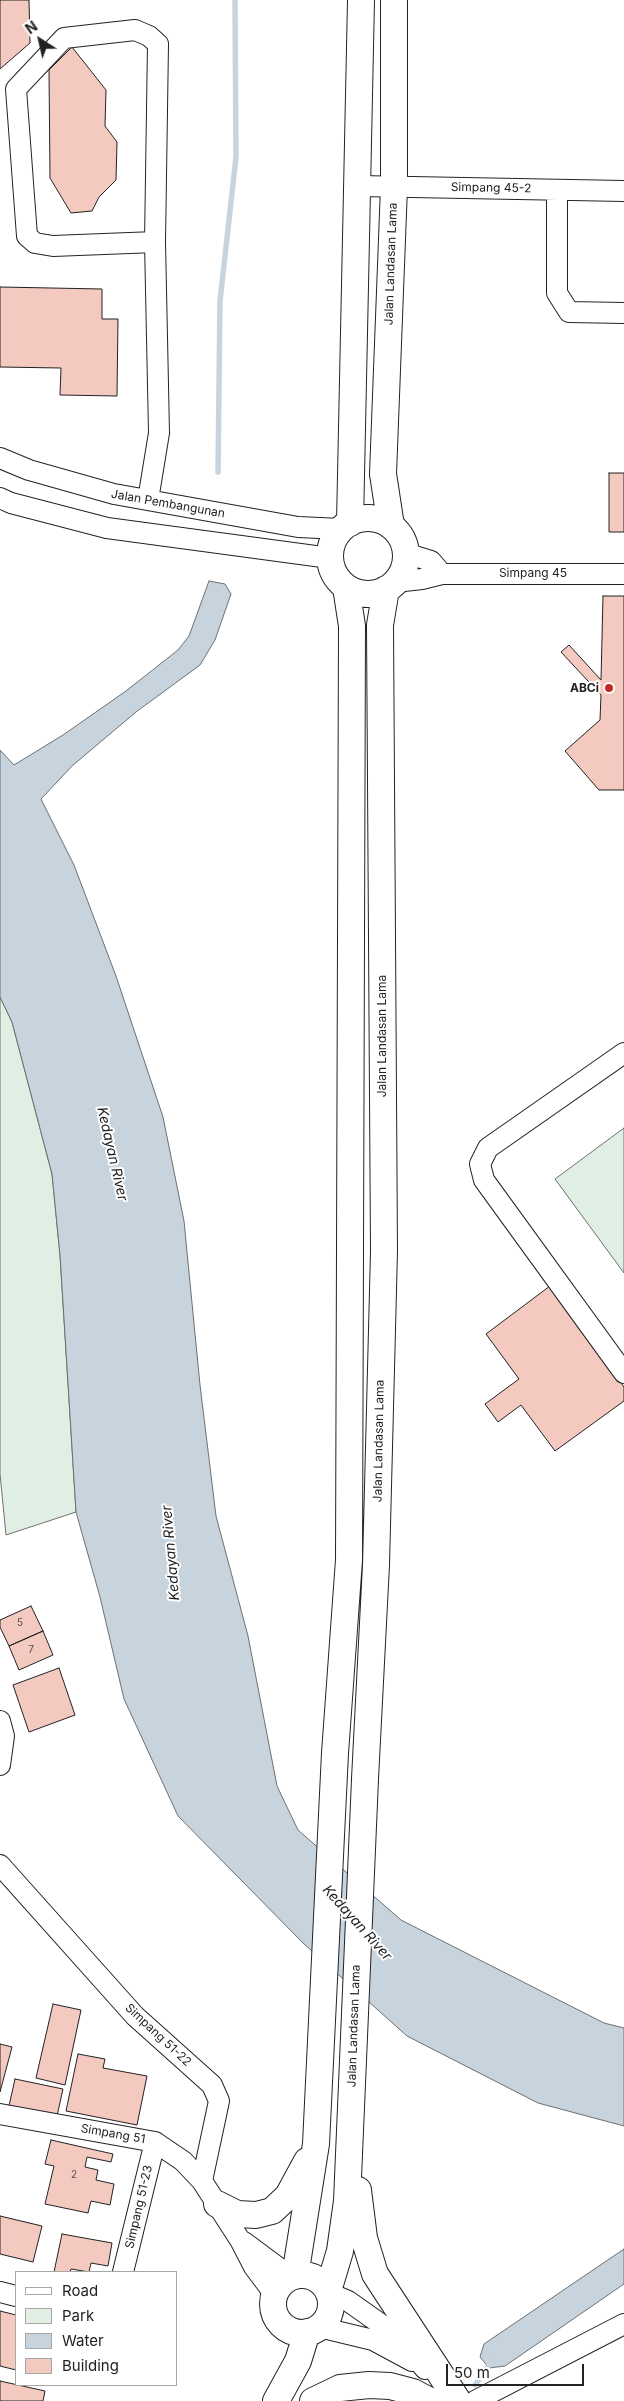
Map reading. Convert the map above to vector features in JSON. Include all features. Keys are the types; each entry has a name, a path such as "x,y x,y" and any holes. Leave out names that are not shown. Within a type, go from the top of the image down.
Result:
{"main road":[{"path":"345,526 353,365 361,0"},
{"name":"Jalan Landasan Lama","path":"391,526 383,474 394,186 394,0"},
{"path":"353,365 370,340 371,208 394,186"},
{"path":"313,2330 288,2329 275,2314 287,2283 316,2144 335,1753 349,1560 352,626 346,588 332,569 330,558 335,538 345,526 371,518 391,526 403,543 405,553 401,573 391,585 366,594 346,588"},
{"name":"Jalan Landasan Lama","path":"328,2292 340,2252 347,2201 351,2079 376,1565 384,1251 380,625 391,585"},
{"path":"350,2138 364,2238 375,2274 456,2401"},
{"path":"217,2204 237,2214 256,2215 272,2211 288,2196 316,2144"},
{"path":"276,2401 313,2330 329,2315 332,2300 321,2281 313,2276 287,2283"},
{"path":"313,2401 340,2388 369,2385 390,2386 405,2390 430,2401"}],"street":[{"path":"148,500 160,434 155,242 158,44 149,36 135,30 64,38 16,89 27,236 35,243 53,246 155,242"},
{"name":"Simpang 45-2","path":"358,186 624,191"},
{"path":"557,190 557,293 568,312 624,313"},
{"name":"Jalan Pembangunan","path":"0,458 29,470 114,494 298,527 345,526"},
{"path":"107,528 114,494"},
{"path":"0,498 11,503 107,528 330,558"},
{"path":"405,553 431,561 442,574"},
{"name":"Simpang 45","path":"391,585 442,574 624,574"},
{"path":"624,1053 488,1148 480,1164 484,1180 624,1373"},
{"path":"0,1721 4,1736 0,1765"},
{"name":"Simpang 51-22","path":"0,1865 134,2016 212,2085 219,2101 202,2181"},
{"name":"Simpang 51","path":"0,2114 154,2142 184,2160 202,2181 240,2240 254,2267 287,2283"},
{"name":"Simpang 51-23","path":"123,2271 154,2142"},
{"path":"0,2292 15,2296"},
{"path":"328,2292 348,2301 402,2341 424,2368 456,2401"},
{"path":"475,2401 624,2324"},
{"path":"313,2330 351,2333 373,2340 424,2368"}],"green space":[{"path":"0,997 12,1022 52,1174 60,1255 76,1512 6,1535 0,1474"},
{"path":"624,1128 624,1273 555,1179"}],"water":[{"name":"Kedayan River","path":"209,581 225,584 231,594 215,640 200,665 136,712 72,766 41,799 74,865 116,976 163,1117 184,1221 200,1385 216,1516 248,1636 277,1786 298,1830 401,1920 604,2023 624,2028 624,2126 538,2103 407,2036 303,1943 178,1816 124,1699 100,1597 76,1512 60,1255 52,1174 12,1022 0,997 0,750 14,765 63,735 126,691 178,650 189,636"},
{"path":"624,2249 624,2284 505,2366 489,2368 480,2357 484,2344"}],"building":[{"path":"0,0 29,0 30,43 0,69"},
{"path":"72,47 106,90 105,126 117,142 116,180 99,197 92,211 71,213 50,178 49,70"},
{"path":"0,287 102,289 102,319 118,319 117,396 60,395 61,368 0,367"},
{"path":"609,473 624,473 624,532 609,532"},
{"name":"ABCi","path":"603,596 624,596 624,790 599,790 565,751 600,720 601,695 561,652 569,645 601,680"},
{"path":"550,1286 624,1387 624,1401 555,1451 521,1405 498,1422 485,1404 519,1379 486,1334"},
{"path":"31,1606 43,1631 9,1646 0,1627 0,1620"},
{"path":"43,1631 53,1655 19,1670 9,1646"},
{"path":"59,1668 75,1715 29,1732 13,1685"},
{"path":"53,2004 81,2010 65,2085 36,2078"},
{"path":"0,2044 12,2047 0,2092"},
{"path":"78,2054 105,2059 103,2068 147,2076 137,2125 66,2111"},
{"path":"15,2079 63,2089 57,2116 9,2106"},
{"path":"51,2140 113,2154 111,2162 87,2157 85,2167 98,2170 96,2180 114,2184 110,2205 91,2201 88,2213 45,2204 54,2166 45,2164"},
{"path":"0,2216 42,2226 33,2262 0,2254"},
{"path":"62,2234 112,2243 108,2266 91,2263 89,2271 71,2269 70,2271 54,2271"},
{"path":"0,2311 15,2315 15,2370 0,2366"},
{"path":"0,2381 15,2384 15,2386 45,2391 43,2401 0,2401"}],"waterway":[{"path":"218,472 220,301 236,157 235,0"},
{"path":"475,2385 491,2362"}],"place":[{"name":"ABCi","path":"609,688"}]}
